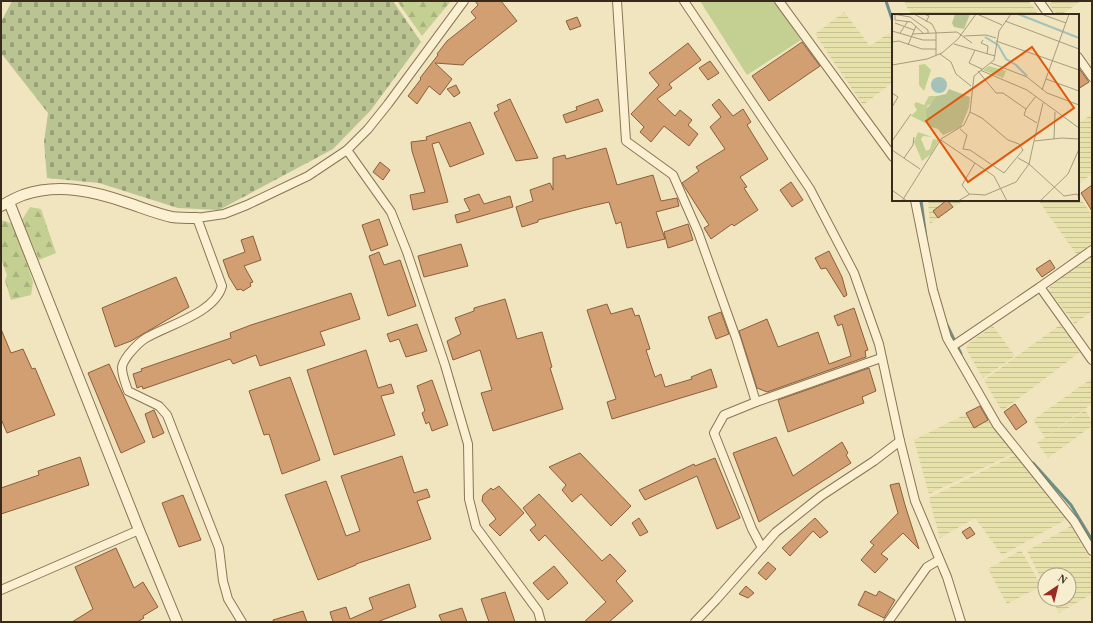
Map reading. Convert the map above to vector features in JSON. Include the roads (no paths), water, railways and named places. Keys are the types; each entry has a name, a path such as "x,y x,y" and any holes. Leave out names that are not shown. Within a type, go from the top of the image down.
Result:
{"street":[{"path":"177,622 5,204 22,196 36,192 73,189 101,194 172,217 197,218 224,214 247,205 308,176 347,150 368,129 388,104 464,1"},
{"path":"616,1 626,141 673,175 698,232 736,338 756,402"},
{"path":"684,1 789,157 821,209 854,273 879,344 900,441 916,501 947,577 961,622"},
{"path":"779,1 892,156"},
{"path":"1039,1 1048,14"},
{"path":"1079,58 1092,77"},
{"path":"347,150 391,212 407,252 445,364 468,444 469,499 476,526 538,611 541,622"},
{"path":"915,201 935,298 947,338 956,344 976,390 997,425 1074,521 1092,551"},
{"path":"197,218 222,286 220,293 212,302 191,317 146,338 136,345 125,359 122,368 128,391 159,406 167,415 219,548 223,581 228,599 242,622"},
{"path":"956,344 1092,250"},
{"path":"1040,287 1092,360"},
{"path":"762,548 752,529 714,433 724,415 756,402 881,358"},
{"path":"695,622 776,532 801,511 900,441"},
{"path":"1,590 139,530"},
{"path":"888,622 927,567 939,560"}],"waterway":[{"path":"886,1 892,19"},
{"path":"921,201 926,238"},
{"path":"947,325 961,354"},
{"path":"1033,463 1071,505 1092,540"}]}
